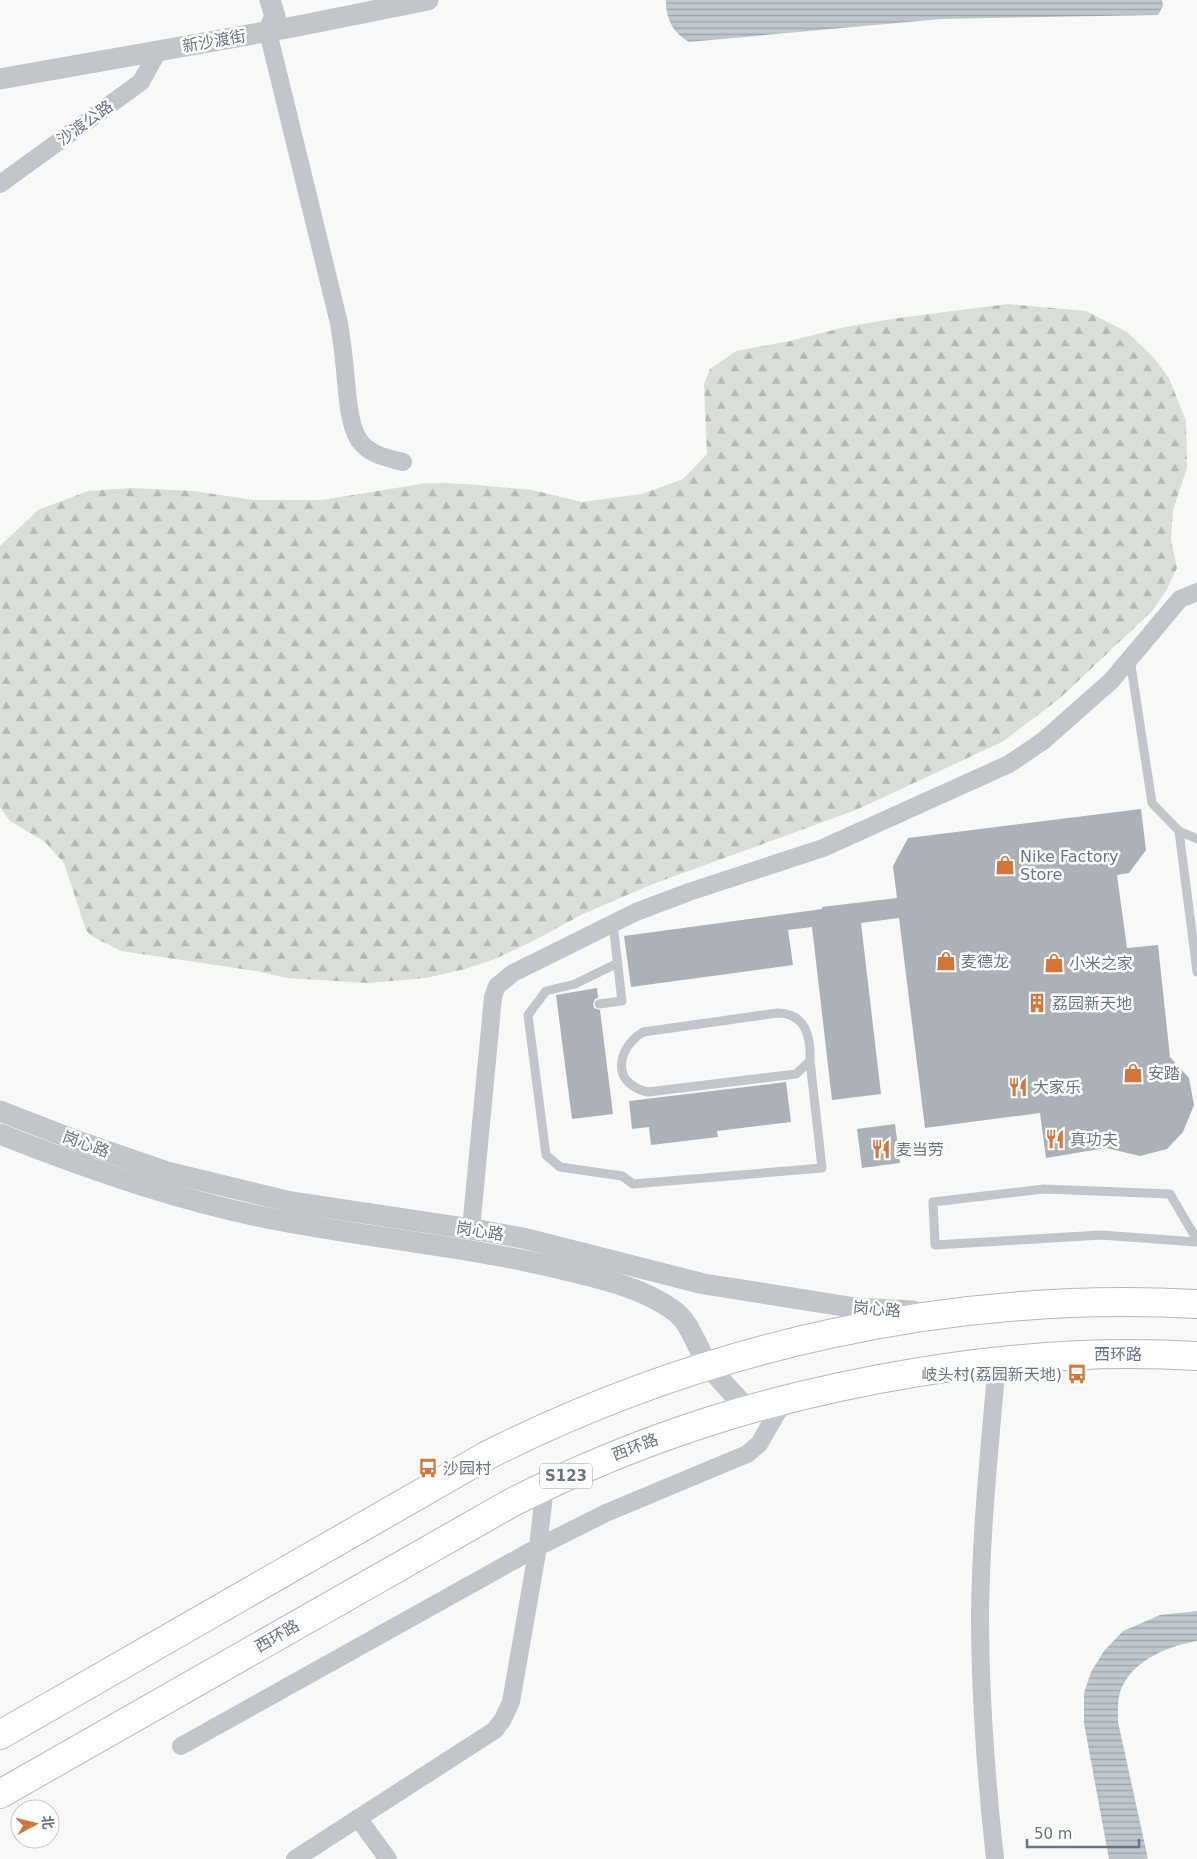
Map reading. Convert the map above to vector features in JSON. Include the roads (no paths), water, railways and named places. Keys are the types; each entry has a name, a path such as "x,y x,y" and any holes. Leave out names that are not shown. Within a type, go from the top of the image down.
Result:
{"main road":[{"path":"0,1735 493,1453 596,1405 633,1390 708,1365 774,1346 833,1333 968,1311 1085,1302 1197,1304"},
{"name":"西环路","path":"0,1794 476,1522 545,1486 652,1440 746,1409 790,1397 893,1376 997,1361 1087,1354 1197,1356"}],"street":[{"name":"新沙渡街","path":"0,65 358,0"},
{"name":"新沙渡街","path":"0,80 158,51 271,16 428,0"},
{"path":"271,16 339,323 348,398 353,422 359,440 369,450 378,455 403,462"},
{"name":"沙渡公路","path":"0,184 141,82 158,51"},
{"path":"471,1229 493,997 497,986 513,973 636,912 689,892 823,848 1009,764 1043,741 1111,681 1180,599 1197,592"},
{"name":"岗心路","path":"0,1111 88,1145 167,1172 291,1202 532,1240 704,1284 856,1308 906,1311 968,1311"},
{"name":"岗心路","path":"0,1134 73,1162 161,1192 211,1205 287,1222 519,1258 583,1274 642,1292 664,1303 682,1318 708,1365 746,1409"},
{"path":"995,1859 983,1738 980,1612 984,1515 997,1361"},
{"path":"181,1746 538,1547 606,1513 747,1454 759,1444 777,1412 790,1397"},
{"path":"295,1859 495,1730 504,1719 512,1702 538,1547 545,1486"},
{"path":"358,1818 388,1859"}],"lane":[{"path":"1130,659 1152,803 1179,831 1197,839"},
{"path":"1179,831 1197,972"},
{"path":"599,1004 622,1001 612,924"},
{"path":"618,963 575,984 546,991 528,1015 546,1155 560,1167 622,1176 633,1184 822,1168 810,1061 811,1044 806,1029 796,1018 786,1013 777,1013 643,1032 634,1038 626,1049 620,1063 623,1076 630,1085 637,1090 648,1092 796,1074 810,1061"},
{"path":"1044,1189 1170,1194 1197,1241 1101,1235 935,1245 933,1202 1044,1189"}],"place":[{"name":"Nike Factory Store","path":"1005,865"},
{"name":"麦德龙","path":"946,961"},
{"name":"小米之家","path":"1054,963"},
{"name":"荔园新天地","path":"1037,1003"},
{"name":"安踏","path":"1133,1073"},
{"name":"大家乐","path":"1018,1087"},
{"name":"真功夫","path":"1055,1139"},
{"name":"麦当劳","path":"881,1149"},
{"name":"岐头村(荔园新天地)","path":"1077,1374"},
{"name":"沙园村","path":"428,1468"}]}
